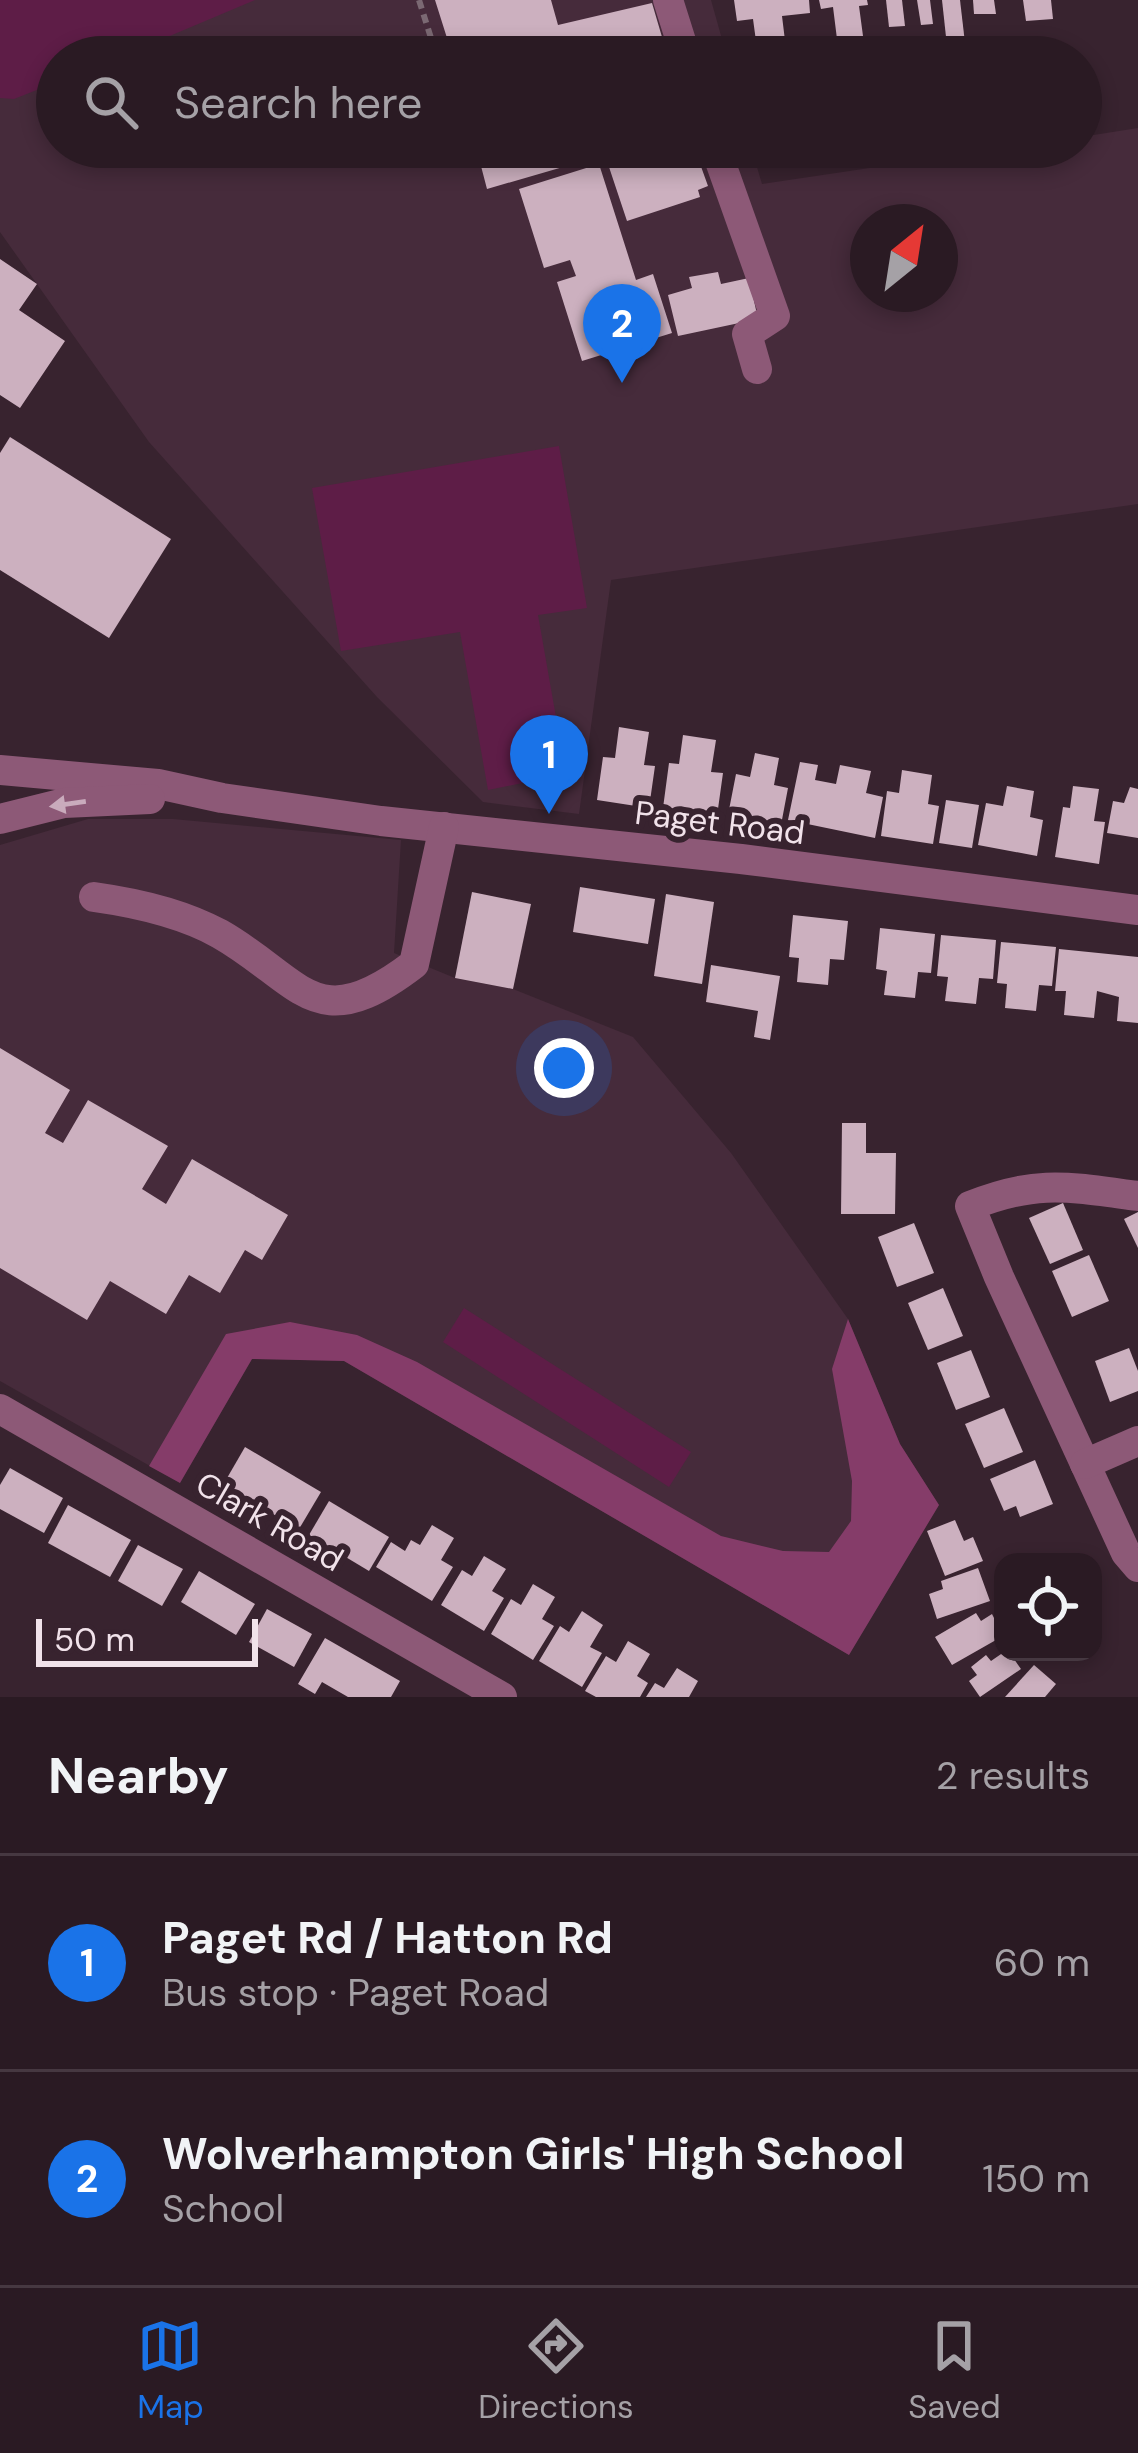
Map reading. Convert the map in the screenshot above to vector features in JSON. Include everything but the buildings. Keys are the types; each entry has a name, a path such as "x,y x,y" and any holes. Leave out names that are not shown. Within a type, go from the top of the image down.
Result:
{"street":[{"path":"668,0 679,36"},
{"path":"722,168 775,316 746,334 758,369"},
{"path":"4,770 4,817"},
{"name":"Paget Road","path":"4,770 158,784 221,798 444,827 1138,910"},
{"name":"Paget Road","path":"4,817 64,802 221,798"},
{"path":"94,897 154,908 218,932 308,998 372,993 414,964 444,827"},
{"path":"1138,1196 1047,1185 1020,1188 970,1206 1126,1553 1138,1567"},
{"name":"Clark Road","path":"0,1409 502,1697"},
{"path":"1085,1463 1138,1441"}],"path":[{"path":"419,0 430,36"}],"shaded area":[{"path":"0,0 711,0 721,36 36,36 36,168 757,168 762,184 870,168 1102,168 1102,134 1138,128 1138,504 611,580 579,814 483,802 377,697 149,442 0,232"},
{"path":"0,0 255,0 170,36 36,36 36,90 14,99 0,98"},
{"path":"559,446 587,608 538,615 566,774 488,790 460,632 341,651 312,488"},
{"path":"88,819 173,819 401,840 394,953 455,978 513,989 633,1037 731,1153 848,1319 900,1444 939,1505 849,1655 344,1361 252,1359 180,1483 0,1381 0,845"},
{"path":"464,1308 691,1452 669,1487 443,1342"},
{"path":"848,1319 900,1444 939,1505 849,1655 344,1361 252,1359 180,1483 149,1466 226,1334 290,1322 357,1335 417,1362 721,1536 783,1551 829,1552 851,1521 852,1481 832,1369"}],"place":[{"name":"Wolverhampton Girls' High School","path":"622,383"},
{"name":"Paget Rd / Hatton Rd","path":"549,814"}]}
